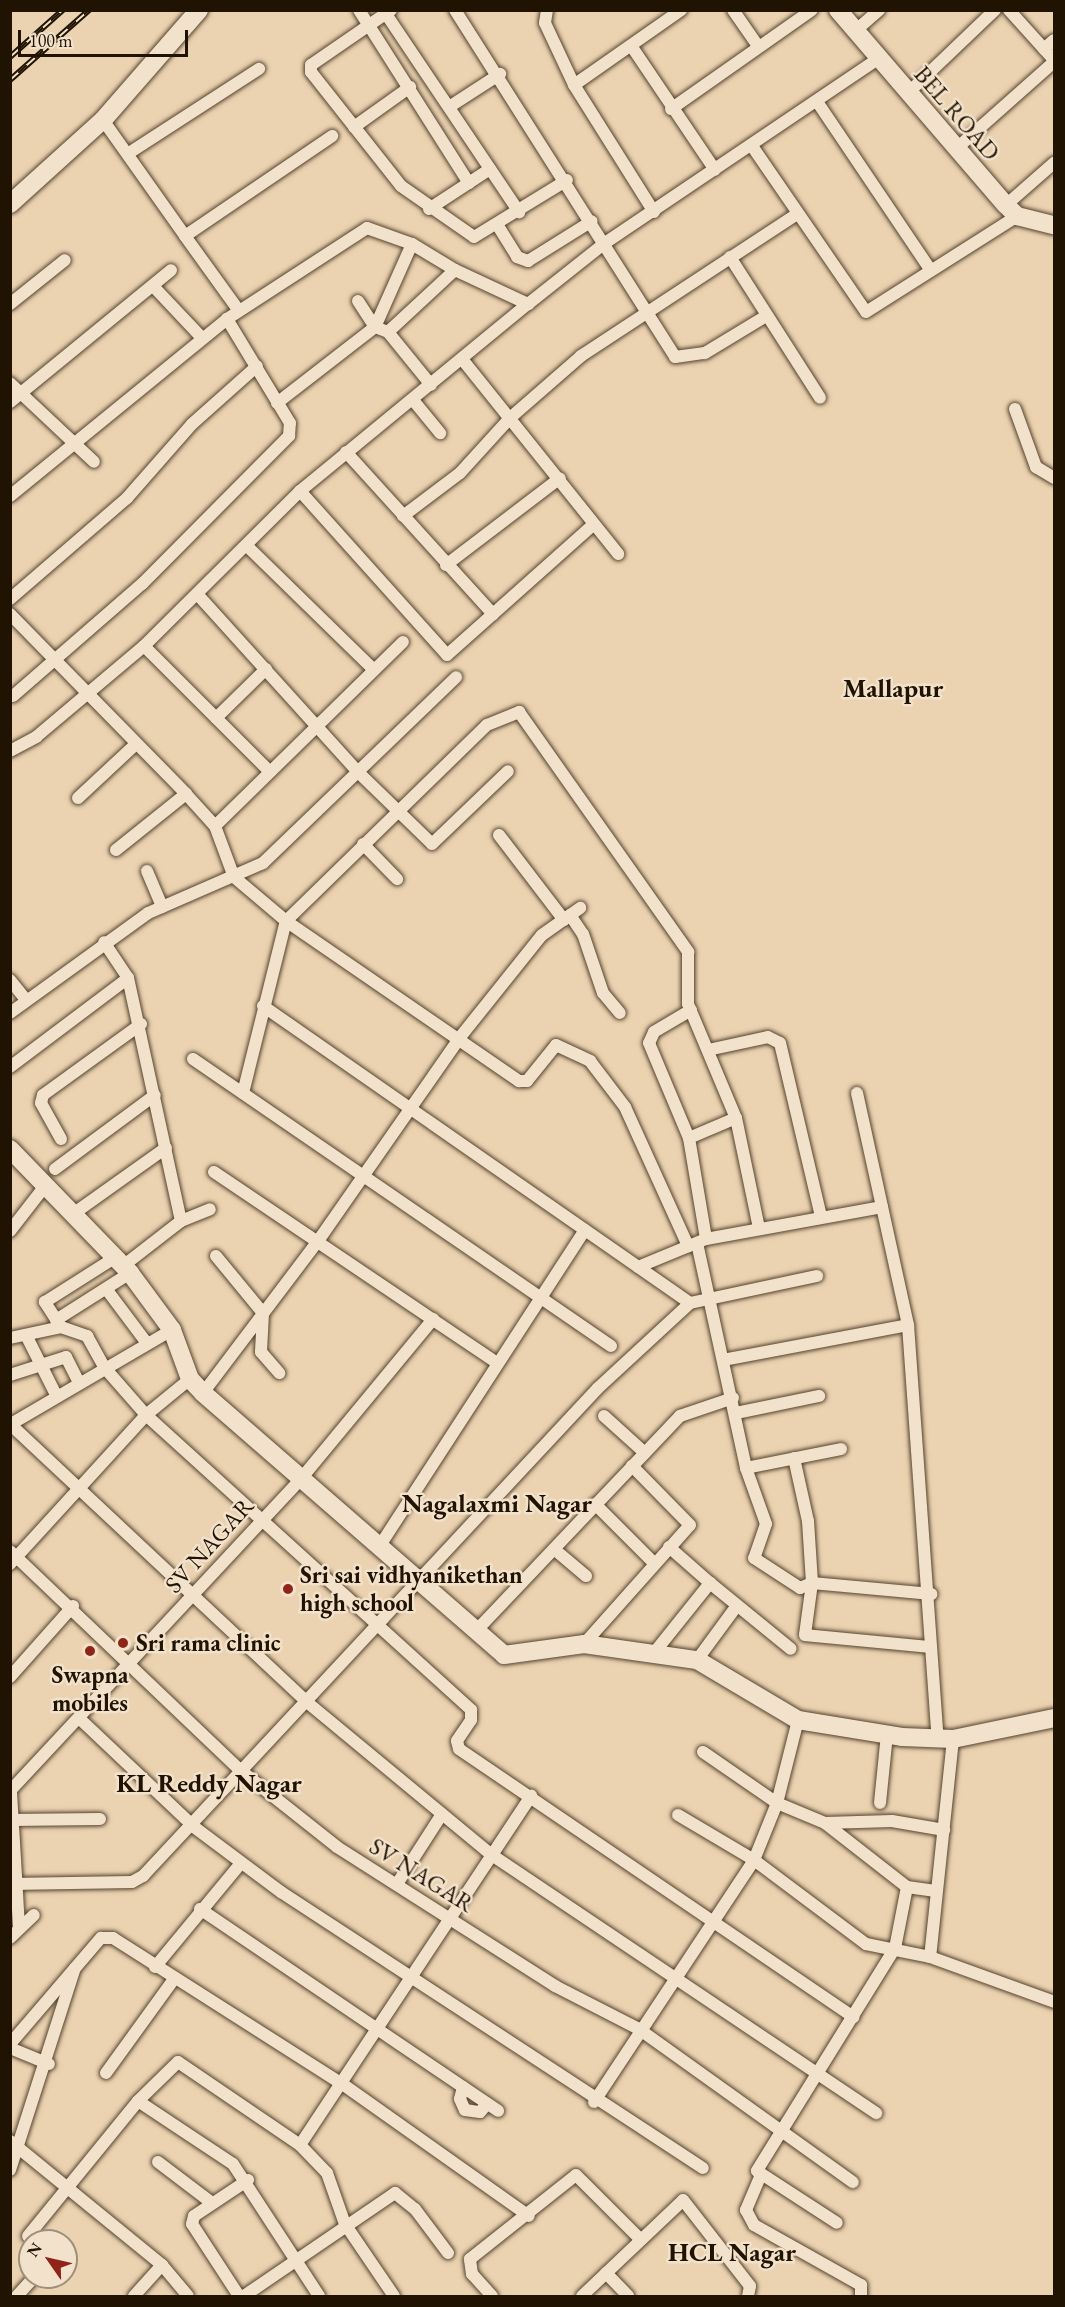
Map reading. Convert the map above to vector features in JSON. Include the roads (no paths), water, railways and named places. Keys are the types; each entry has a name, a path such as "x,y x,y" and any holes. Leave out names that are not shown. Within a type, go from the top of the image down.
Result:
{"street":[{"path":"10,204 104,120 199,10"},
{"path":"359,10 469,183"},
{"path":"455,10 500,74 605,243 682,360 705,353 766,316"},
{"path":"547,10 545,23 574,85 654,212"},
{"path":"574,85 632,47 681,10"},
{"path":"733,10 758,46"},
{"path":"671,109 812,10"},
{"name":"BEL ROAD","path":"838,10 878,59 1011,210"},
{"path":"855,31 879,10"},
{"path":"908,93 995,10"},
{"path":"957,148 1054,61 1009,10"},
{"path":"519,212 448,107 389,12 311,65 311,72 401,186 467,236 498,226 519,212 567,180"},
{"path":"1044,49 1054,40"},
{"path":"632,47 671,109 715,170"},
{"path":"10,751 88,693 144,646 247,546 300,490 528,304 605,243 818,103 878,59"},
{"path":"129,153 259,69"},
{"path":"448,107 500,74"},
{"path":"354,127 410,87"},
{"path":"818,103 930,269"},
{"path":"104,120 239,311"},
{"path":"185,236 332,136"},
{"path":"752,146 866,312 1011,210 1054,163"},
{"path":"429,209 490,169"},
{"path":"1011,210 1054,225"},
{"path":"403,516 460,473 510,418 581,356 648,309 797,214"},
{"path":"498,226 517,257 528,261 592,221"},
{"path":"10,496 73,442 227,319 368,228 412,244 455,270 528,304"},
{"path":"277,403 375,327 412,244"},
{"path":"730,257 820,398"},
{"path":"10,304 65,260"},
{"path":"10,402 171,270"},
{"path":"388,332 455,270"},
{"path":"153,286 202,338"},
{"path":"358,301 375,327 388,332 431,385"},
{"path":"13,696 142,584 289,436 290,423 227,319"},
{"path":"462,359 560,478 593,525 618,554"},
{"path":"10,599 127,498 192,424 257,366"},
{"path":"10,383 94,462"},
{"path":"413,400 440,433"},
{"path":"1015,409 1036,467 1054,478"},
{"path":"346,452 492,614"},
{"path":"446,565 560,478"},
{"path":"300,490 447,655 593,525"},
{"path":"247,546 372,668"},
{"path":"198,595 358,772 432,843 508,771"},
{"path":"10,614 215,826 234,877 286,921 460,1036 519,1081 527,1081 555,1045 590,1061 625,1107 697,1242"},
{"path":"215,826 318,727 372,668 403,642"},
{"path":"144,646 270,772"},
{"path":"216,718 266,669"},
{"path":"10,1013 104,942 162,907 263,863 456,677"},
{"path":"243,1093 286,921 398,808 487,725 519,712 688,952 691,1010 736,1118 759,1228"},
{"path":"78,798 136,744"},
{"path":"116,850 186,794"},
{"path":"500,835 571,914 583,934 603,993 620,1013"},
{"path":"363,844 397,879"},
{"path":"147,872 162,907"},
{"path":"203,1393 318,1241 361,1175 460,1036 532,946 571,914"},
{"path":"104,942 128,978 141,1024 181,1221"},
{"path":"10,1067 128,978"},
{"path":"10,981 26,1000"},
{"path":"263,1006 690,1303"},
{"path":"691,1010 654,1032 649,1043 689,1138 697,1242 733,1398 746,1468 766,1524 754,1558 800,1588 812,1583 931,1594"},
{"path":"61,1139 41,1103 43,1095 141,1024"},
{"path":"708,1050 768,1037 780,1043 821,1217"},
{"path":"193,1059 610,1346"},
{"path":"857,1093 908,1325 931,1594 930,1647 946,1739 944,1830 930,1957"},
{"path":"55,1169 155,1095"},
{"path":"689,1138 736,1118"},
{"path":"73,1214 166,1148"},
{"path":"14,1160 45,1186 123,1266 172,1330 190,1379 203,1393 415,1581 475,1632 510,1658 584,1644 697,1660 798,1720 887,1734 946,1739 1054,1718"},
{"path":"214,1172 496,1362"},
{"path":"10,1231 45,1186"},
{"path":"638,1267 697,1242 759,1228 882,1207"},
{"path":"210,1209 181,1221 123,1266 48,1300 45,1305 59,1324 87,1336 104,1367 146,1415 257,1521 471,1710 471,1720 457,1741 459,1749 854,2017"},
{"path":"379,1547 496,1362 585,1230"},
{"path":"216,1256 263,1313 261,1352 279,1372"},
{"path":"10,1338 59,1324 106,1290 123,1266"},
{"path":"14,1884 132,1882 194,1827 240,1770 308,1703 415,1581 598,1388 690,1303 818,1276"},
{"path":"106,1290 146,1342"},
{"name":"SV NAGAR","path":"11,1792 81,1720 130,1660 193,1594 257,1521 300,1480 433,1319"},
{"path":"723,1360 908,1325"},
{"path":"172,1330 146,1342 11,1424 77,1491 193,1594 308,1703 492,1855 673,1982 876,2113"},
{"path":"26,1335 56,1395"},
{"path":"10,1375 38,1363 66,1357 79,1382"},
{"path":"13,1557 146,1415 190,1379"},
{"path":"736,1413 819,1396"},
{"path":"475,1632 680,1416 733,1398"},
{"path":"604,1416 645,1453"},
{"path":"746,1468 842,1449"},
{"path":"794,1458 808,1521 812,1583 805,1635 930,1647"},
{"path":"584,1644 653,1562 690,1523 632,1466"},
{"path":"595,1504 653,1562"},
{"path":"669,1547 710,1584 791,1649"},
{"path":"554,1548 586,1576"},
{"name":"SV NAGAR","path":"13,1557 72,1606 130,1660 240,1770 337,1847 452,1917 555,1986 639,2030 778,2133 853,2182"},
{"path":"654,1653 710,1584"},
{"path":"10,1677 72,1606"},
{"path":"697,1660 733,1611"},
{"path":"81,1720 194,1827 241,1863 594,2102 703,2168"},
{"path":"594,2102 639,2030 754,1860 777,1803 798,1720"},
{"path":"880,1803 887,1734"},
{"path":"703,1752 777,1803 825,1822 907,1887 936,1891"},
{"path":"11,1792 14,1884 19,1928"},
{"path":"300,2145 531,1796"},
{"path":"397,1884 442,1815"},
{"path":"678,1815 754,1860 866,1944 895,1948 930,1957 1054,2002"},
{"path":"13,1820 100,1819"},
{"path":"825,1822 892,1821 944,1830"},
{"path":"155,1967 200,1909 241,1863"},
{"path":"861,2296 861,2285 754,2225 746,2210 760,2177 759,2167 778,2133 818,2074 895,1948 907,1887"},
{"path":"200,1909 378,2028 463,2086 493,2107 480,2112 465,2110 460,2099 463,2086"},
{"path":"10,1938 34,1915"},
{"path":"49,2064 10,2046 76,1964 106,1936 341,2083 529,2216"},
{"path":"10,2170 15,2144 49,2064 76,1964"},
{"path":"106,2073 174,1979"},
{"path":"34,2229 138,2101 178,2062 300,2145 327,2173 345,2224 394,2296"},
{"path":"138,2101 233,2164 248,2180 319,2296"},
{"path":"15,2144 162,2265 188,2296"},
{"path":"158,2162 212,2203"},
{"path":"492,2296 472,2274 470,2259 504,2227 518,2226 576,2175 640,2239"},
{"path":"760,2177 837,2223"},
{"path":"239,2296 192,2224 212,2203 248,2180"},
{"path":"244,2296 295,2258 395,2193 415,2209 448,2253"},
{"path":"582,2296 683,2200 750,2286 748,2296"},
{"path":"134,2296 162,2265"},
{"path":"606,2272 628,2296"}],"railway":[{"path":"10,57 63,10"},
{"path":"10,80 89,10"}],"place":[{"name":"Sri sai vidhyanikethan high school","path":"288,1589"},
{"name":"Sri rama clinic","path":"123,1643"},
{"name":"Swapna mobiles","path":"90,1651"}],"district":[{"name":"Mallapur","path":"893,689"},
{"name":"Nagalaxmi Nagar","path":"497,1504"},
{"name":"KL Reddy Nagar","path":"209,1784"},
{"name":"HCL Nagar","path":"732,2253"}]}
